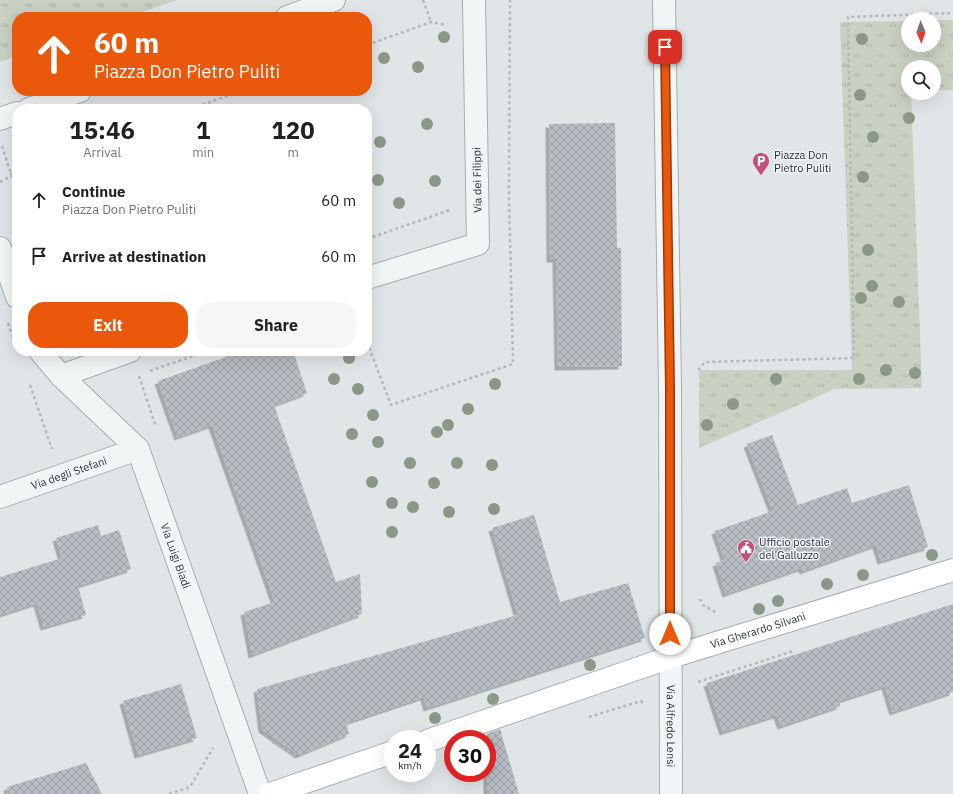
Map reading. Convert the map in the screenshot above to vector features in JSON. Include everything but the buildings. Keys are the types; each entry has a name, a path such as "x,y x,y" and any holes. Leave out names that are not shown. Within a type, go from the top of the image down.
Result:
{"main road":[{"name":"Via Gherardo Silvani","path":"436,738 671,657 953,570"},
{"path":"270,794 384,755"}],"street":[{"path":"301,12 334,0"},
{"name":"Via dei Filippi","path":"372,276 478,244 474,0"},
{"name":"Via Alfredo Lensi","path":"664,0 669,362 671,794"},
{"path":"43,104 66,96"},
{"path":"0,120 12,115"},
{"path":"0,248 12,283"},
{"name":"Via Luigi Biadi","path":"44,356 61,376 138,449 260,794"},
{"path":"61,376 116,356"},
{"name":"Via degli Stefani","path":"0,497 138,449"}],"path":[{"path":"423,0 431,22"},
{"path":"695,373 705,362 854,358 848,18 953,13"},
{"path":"372,43 431,22 446,25 450,31"},
{"path":"205,104 227,96"},
{"path":"2,145 12,178"},
{"path":"0,182 11,175"},
{"path":"372,237 455,208"},
{"path":"28,381 52,449 45,452"},
{"path":"699,597 703,606 720,616"},
{"path":"670,697 683,693 684,687 796,650"},
{"path":"169,794 190,787 216,743"},
{"path":"185,789 187,794"}],"green space":[{"path":"0,0 177,0 142,12 12,12 12,58 0,62"},
{"path":"941,20 953,20 953,90 941,90 941,60 901,60 901,100 911,100 922,388 835,389 699,448 699,370 852,370 840,22 901,21 901,52 941,52"}],"place":[{"name":"Piazza Don Pietro Puliti","path":"761,176"},
{"name":"Ufficio postale del Galluzzo","path":"746,563"}],"route":[{"path":"665,47 670,388 670,634"}]}
